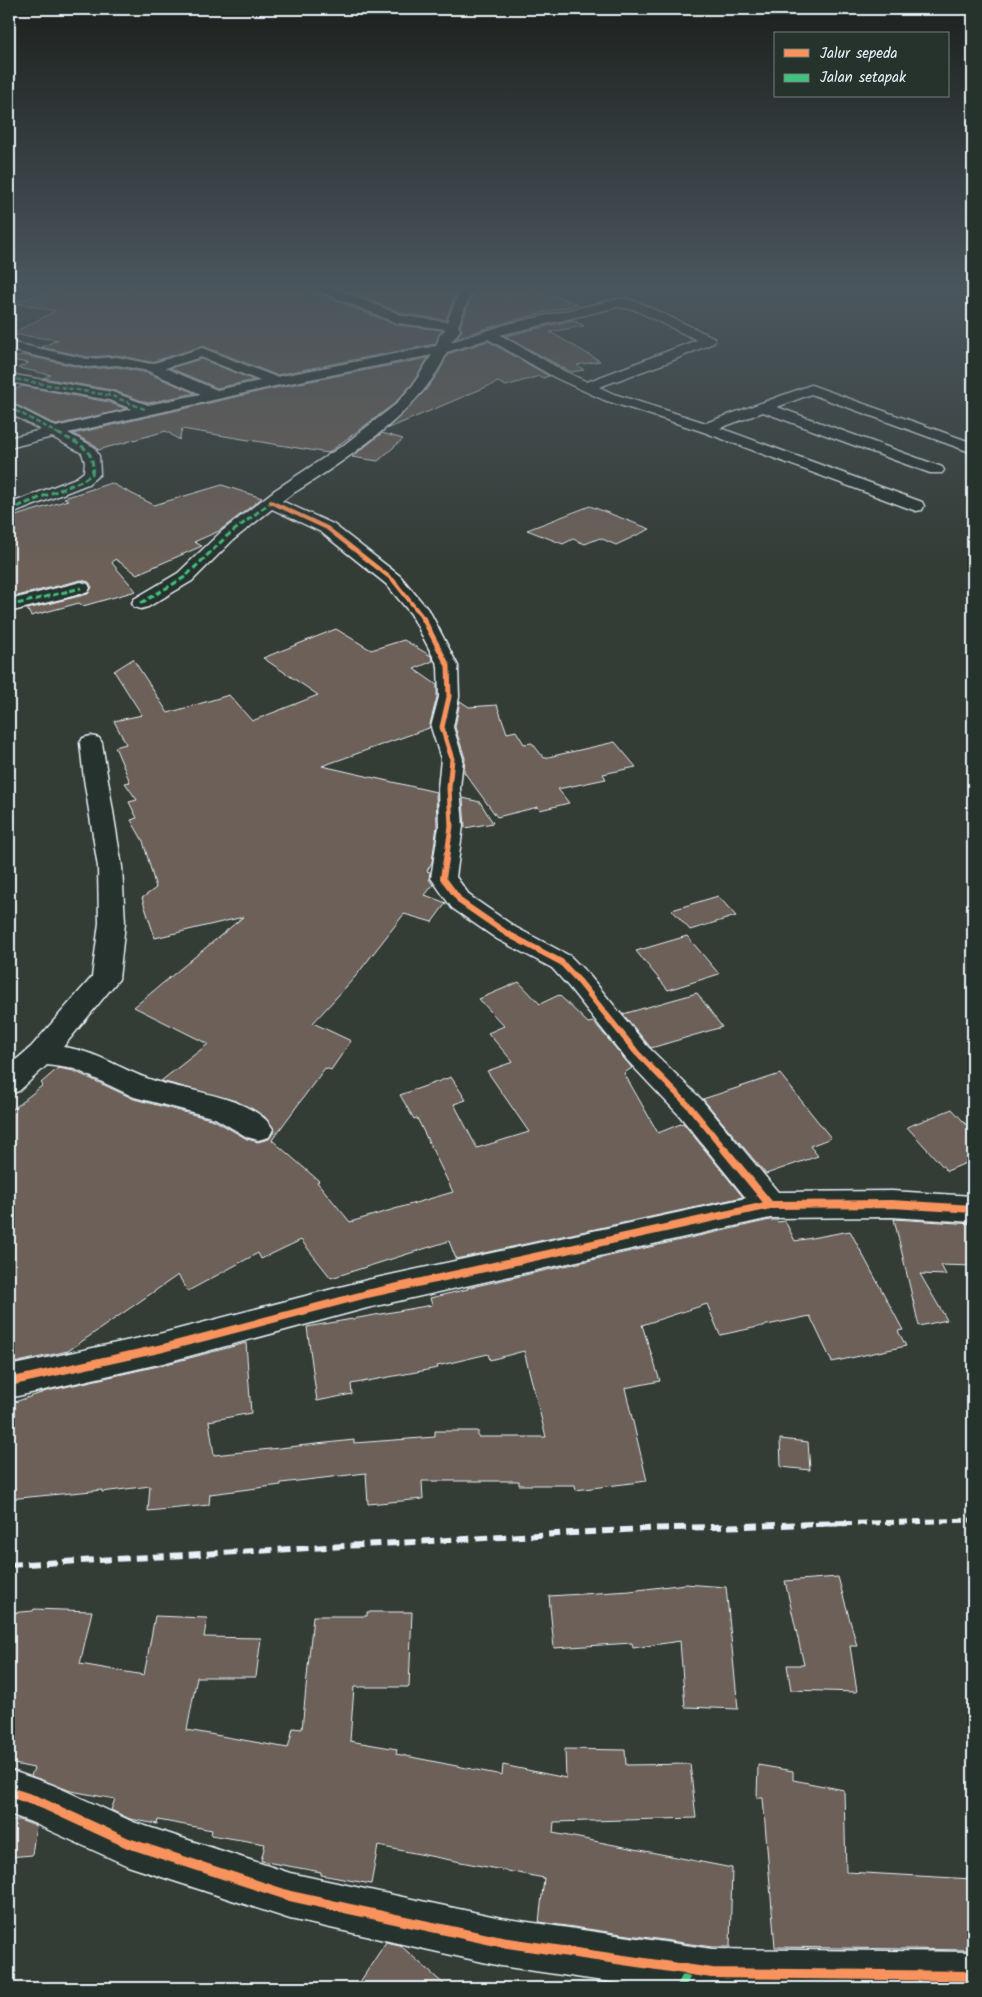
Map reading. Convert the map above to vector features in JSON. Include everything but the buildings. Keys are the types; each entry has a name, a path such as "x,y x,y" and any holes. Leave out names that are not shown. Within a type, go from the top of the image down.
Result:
{"street":[{"path":"16,379 112,396 147,410"},
{"path":"179,379 216,395"},
{"path":"268,379 275,382"},
{"path":"9,443 147,410 289,379"},
{"path":"141,603 185,577 227,536 271,502 351,447 400,408 424,379"},
{"path":"572,379 609,397 706,428 916,506"},
{"path":"586,387 607,379"},
{"path":"706,428 811,389 973,448"},
{"path":"9,407 88,450 92,455 94,465 92,474 82,481 9,510"},
{"path":"764,407 936,470"},
{"path":"271,502 327,528 393,580 420,612 448,666 449,697 442,727 452,759 450,826 443,878 445,883 461,902 506,932 562,962 637,1053 690,1107 770,1205"},
{"path":"9,606 81,588"},
{"path":"9,1083 41,1054 105,978 112,923 110,867 91,743"},
{"path":"41,1054 80,1058 144,1089 224,1109 258,1129"},
{"path":"9,1382 162,1348 367,1294 770,1205 892,1204 973,1208"},
{"path":"9,1792 37,1801 128,1843 290,1896 501,1942 685,1979 712,1973 920,1982 973,1976"}],"railway":[{"path":"801,1525 973,1520"},
{"path":"9,1565 643,1529 847,1523"}],"marked path":[{"path":"16,379 112,396 147,410"},
{"path":"9,407 88,450 93,465 92,474 82,481 9,510"},
{"path":"141,603 185,577 227,536 271,502 274,503"},
{"path":"9,606 81,588"},
{"path":"680,1988 689,1971"},
{"path":"916,1975 923,1988"}],"cycle path":[{"path":"271,502 327,528 393,580 420,612 448,666 449,697 442,727 452,759 449,788 451,826 443,878 461,902 506,933 561,962 579,981 637,1053 690,1107 770,1205"},
{"path":"9,1382 163,1348 367,1294 770,1205 892,1204 973,1209"},
{"path":"9,1792 37,1801 128,1843 290,1896 501,1942 712,1973 973,1976"}]}
